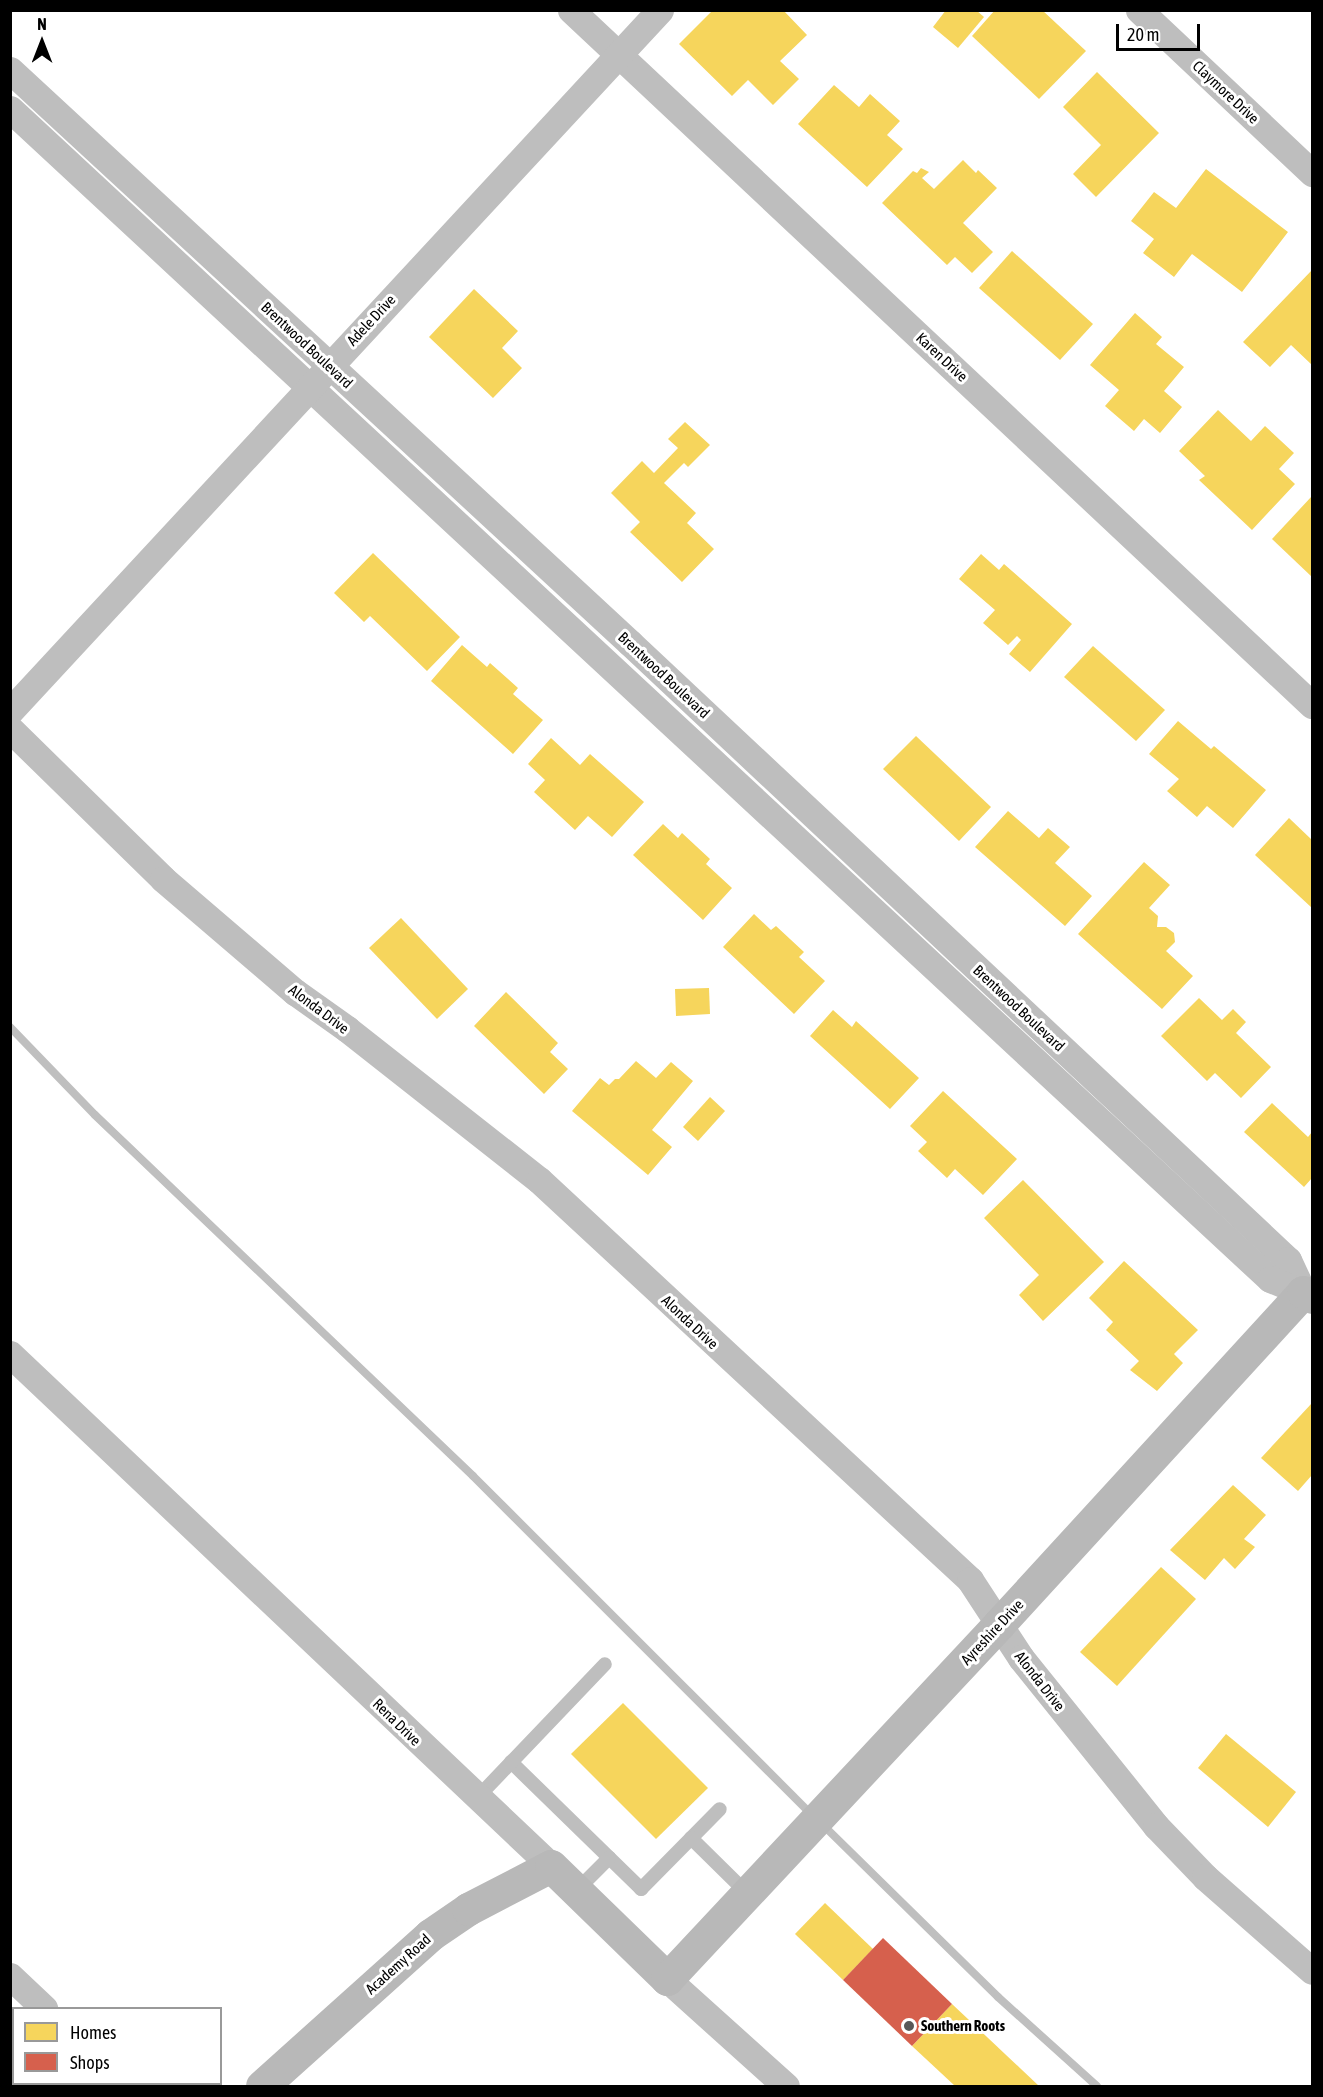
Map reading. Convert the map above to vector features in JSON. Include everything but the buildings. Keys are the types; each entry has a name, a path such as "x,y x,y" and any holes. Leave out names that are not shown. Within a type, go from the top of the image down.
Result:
{"street":[{"name":"Karen Drive","path":"571,10 1312,705"},
{"name":"Adele Drive","path":"10,711 310,386 620,56 660,10"},
{"name":"Claymore Drive","path":"1139,10 1312,173"},
{"name":"Brentwood Boulevard","path":"10,70 1288,1260 1309,1290"},
{"name":"Brentwood Boulevard","path":"10,109 1270,1278 1309,1290"},
{"name":"Alonda Drive","path":"10,729 163,879 242,947 295,992 346,1029 539,1180 969,1580 1021,1658 1155,1826 1205,1877 1312,1971"},
{"name":"Ayreshire Drive","path":"667,1979 1309,1290"},
{"name":"Rena Drive","path":"10,1354 551,1866 667,1979 786,2086"},
{"name":"Academy Road","path":"262,2086 430,1935 468,1909 551,1866"},
{"path":"10,1976 43,2007"}],"lane":[{"path":"477,1798 605,1664"},
{"path":"512,1762 641,1888 720,1809"},
{"path":"691,1838 748,1894"},
{"path":"576,1891 609,1858"}],"waterway":[{"path":"10,1027 95,1115 473,1476 812,1815"},
{"path":"822,1824 998,1997 1097,2086"}],"place":[{"name":"Southern Roots","path":"909,2026"}]}
